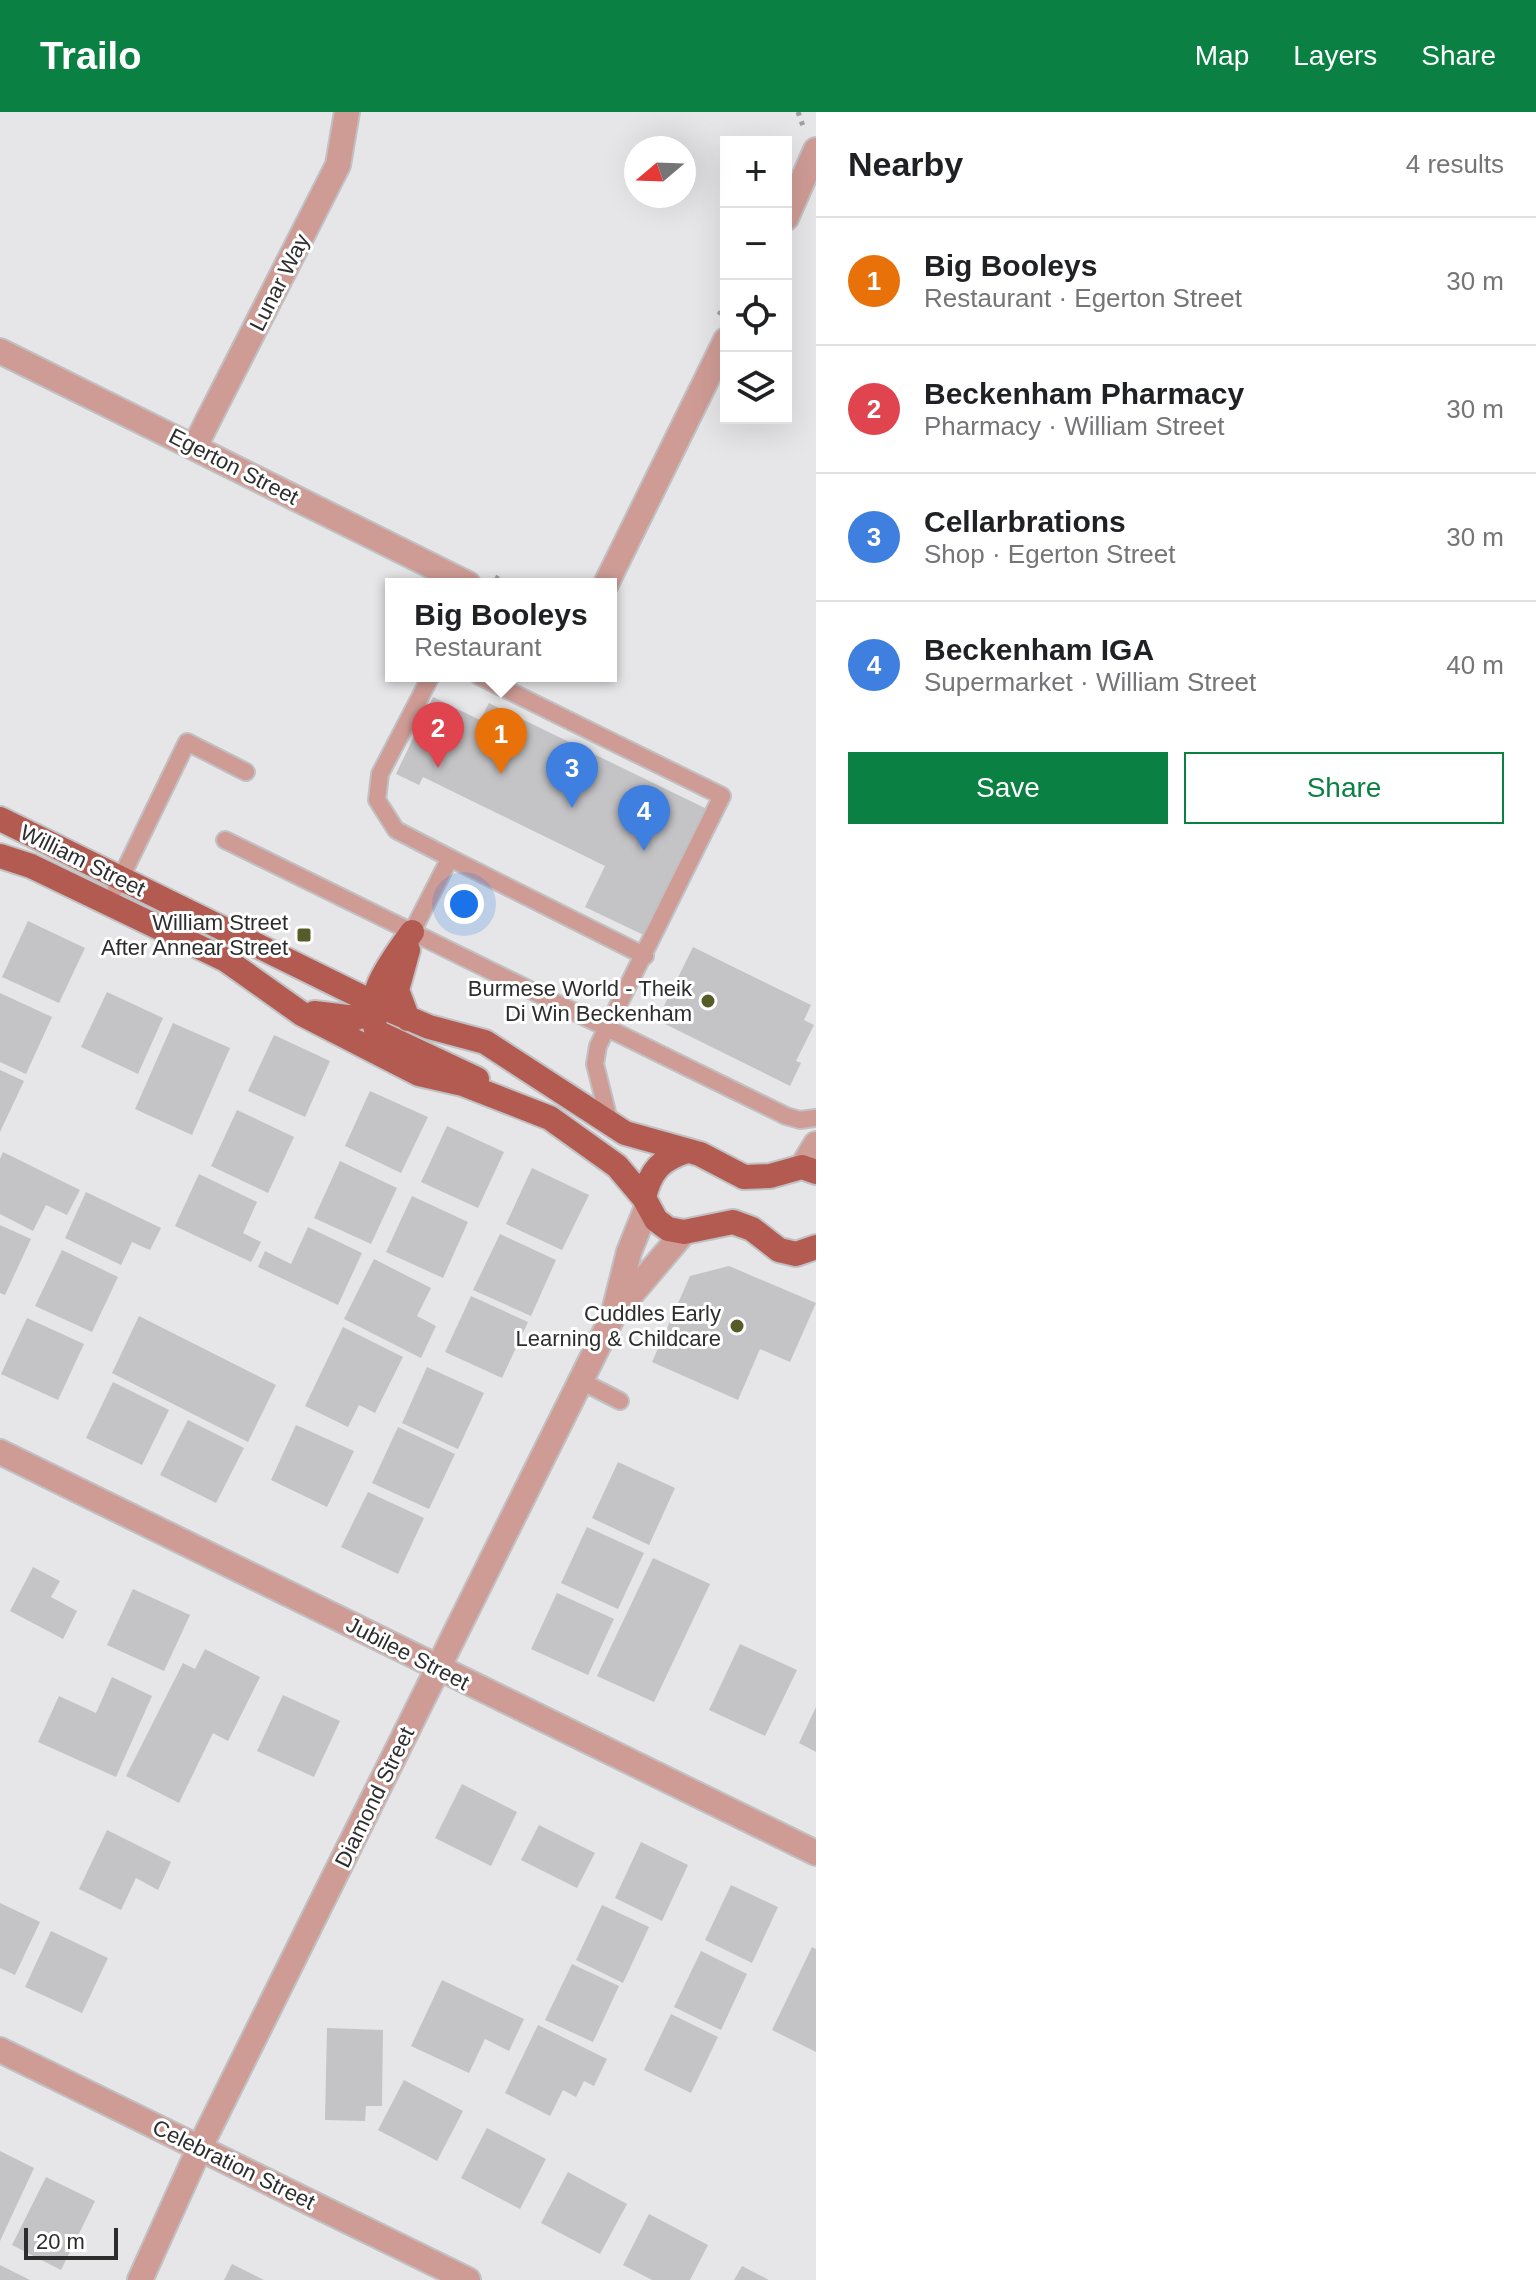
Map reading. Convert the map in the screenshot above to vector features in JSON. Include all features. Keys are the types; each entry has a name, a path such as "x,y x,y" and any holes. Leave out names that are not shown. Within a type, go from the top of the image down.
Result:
{"main road":[{"name":"William Street","path":"0,819 388,1009 485,1042 540,1075 610,1124 649,1142 687,1151 744,1177 809,1170"},
{"name":"William Street","path":"0,856 31,866 226,960 285,1003 419,1074 500,1098 550,1118 617,1166 668,1229 684,1232"},
{"path":"339,986 362,985 388,967 412,932"},
{"path":"388,1009 397,990 412,932"},
{"path":"388,967 388,1009"},
{"name":"William Street","path":"285,1003 307,1012 338,1017 388,1009"},
{"name":"William Street","path":"388,1009 377,1032 391,1042 460,1069 500,1098"},
{"path":"645,1202 651,1174 669,1156 687,1151"},
{"path":"684,1232 733,1222 752,1229 779,1250 796,1254 813,1251"}],"street":[{"name":"Lunar Way","path":"195,446 338,165 347,112"},
{"path":"791,208 816,157 816,150"},
{"name":"Egerton Street","path":"0,351 456,578"},
{"path":"609,578 720,352"},
{"path":"809,1170 816,1144"},
{"name":"Diamond Street","path":"140,2280 200,2147 613,1316 645,1202"},
{"name":"Diamond Street","path":"613,1316 684,1232"},
{"name":"Jubilee Street","path":"0,1452 816,1853"},
{"name":"Celebration Street","path":"0,2050 468,2280"}],"lane":[{"path":"428,682 380,774 377,800 396,830 645,956"},
{"path":"491,682 722,796 598,1046 595,1064 610,1124"},
{"path":"109,903 187,742 246,772"},
{"path":"225,840 786,1116 800,1120 816,1118"},
{"path":"412,932 450,858"},
{"path":"581,1381 620,1401"}],"building":[{"path":"433,697 480,720 489,703 713,812 652,939 585,907 605,866 423,777 419,785 396,774"},
{"path":"28,921 85,948 59,1003 2,977"},
{"path":"693,947 811,1005 804,1020 814,1025 796,1061 801,1063 790,1086 657,1020"},
{"path":"107,992 163,1018 138,1074 81,1047"},
{"path":"0,993 52,1017 26,1074 0,1062"},
{"path":"173,1023 230,1048 192,1135 135,1109"},
{"path":"274,1035 330,1061 305,1117 248,1091"},
{"path":"0,1070 24,1081 0,1132"},
{"path":"370,1091 428,1117 401,1173 345,1146"},
{"path":"237,1110 294,1137 268,1193 211,1166"},
{"path":"447,1126 504,1152 478,1208 421,1182"},
{"path":"3,1152 80,1190 67,1215 46,1205 33,1231 0,1214 0,1159"},
{"path":"340,1161 397,1188 371,1244 314,1218"},
{"path":"532,1168 589,1195 562,1250 506,1224"},
{"path":"199,1174 257,1202 243,1233 261,1242 251,1262 175,1226"},
{"path":"86,1192 161,1228 150,1250 132,1242 121,1265 65,1238"},
{"path":"412,1196 468,1222 443,1278 386,1252"},
{"path":"0,1225 31,1239 5,1295 0,1293"},
{"path":"308,1227 362,1253 338,1305 258,1267 265,1251 291,1264"},
{"path":"500,1234 556,1260 531,1316 473,1290"},
{"path":"62,1250 118,1277 92,1332 35,1306"},
{"path":"374,1259 431,1288 417,1316 436,1326 421,1358 344,1319"},
{"name":"Cuddles Early Learning & Childcare","path":"729,1266 816,1303 790,1362 760,1349 738,1400 652,1362 690,1276"},
{"path":"471,1296 528,1322 502,1378 445,1352"},
{"path":"139,1316 276,1385 248,1442 112,1373"},
{"path":"27,1318 84,1344 58,1400 1,1374"},
{"path":"343,1327 403,1357 375,1413 359,1405 348,1427 305,1406"},
{"path":"427,1367 484,1393 458,1449 402,1423"},
{"path":"113,1382 169,1410 142,1465 86,1438"},
{"path":"188,1420 244,1448 216,1503 160,1475"},
{"path":"296,1425 354,1451 327,1507 271,1480"},
{"path":"398,1427 455,1454 429,1509 372,1483"},
{"path":"618,1462 675,1488 649,1545 592,1518"},
{"path":"368,1492 424,1518 398,1574 341,1547"},
{"path":"587,1527 644,1553 618,1609 561,1583"},
{"path":"653,1558 710,1584 654,1702 597,1676"},
{"path":"33,1567 60,1581 51,1597 77,1611 63,1639 10,1611"},
{"path":"133,1589 190,1615 164,1671 107,1645"},
{"path":"557,1593 614,1619 588,1675 531,1649"},
{"path":"740,1644 797,1670 765,1736 709,1710"},
{"path":"205,1649 260,1677 228,1741 213,1733 179,1803 126,1776 183,1663 195,1669"},
{"path":"112,1677 152,1696 116,1777 38,1742 59,1696 96,1713"},
{"path":"283,1695 340,1721 314,1777 257,1751"},
{"path":"816,1707 816,1752 799,1743"},
{"path":"462,1784 517,1812 491,1866 435,1838"},
{"path":"539,1825 595,1853 577,1888 521,1860"},
{"path":"107,1830 171,1862 158,1890 136,1878 121,1910 79,1889"},
{"path":"641,1842 688,1865 662,1921 615,1898"},
{"path":"731,1885 778,1907 752,1963 705,1940"},
{"path":"0,1903 40,1922 15,1975 0,1968"},
{"path":"602,1905 649,1927 623,1983 576,1960"},
{"path":"51,1931 108,1958 82,2013 25,1987"},
{"path":"812,1947 816,1949 816,2052 772,2030"},
{"path":"701,1951 747,1974 721,2030 674,2007"},
{"path":"572,1964 619,1986 593,2042 545,2020"},
{"path":"442,1980 524,2019 509,2051 485,2039 469,2073 411,2046"},
{"path":"671,2014 718,2037 691,2093 644,2070"},
{"path":"538,2025 607,2059 594,2086 584,2081 576,2097 563,2090 550,2116 505,2093"},
{"path":"327,2028 383,2030 382,2106 366,2106 365,2121 325,2120"},
{"path":"404,2080 463,2111 437,2161 378,2130"},
{"path":"487,2128 546,2159 520,2209 461,2178"},
{"path":"0,2151 34,2168 0,2241"},
{"path":"568,2172 627,2204 600,2254 541,2223"},
{"path":"46,2177 95,2201 61,2270 12,2245"},
{"path":"649,2214 708,2245 690,2280 652,2280 623,2265"},
{"path":"232,2264 264,2280 224,2280"},
{"path":"0,2265 30,2280 0,2280"},
{"path":"742,2266 769,2280 734,2280"}],"place":[{"name":"Beckenham Pharmacy","path":"438,768"},
{"name":"Big Booleys","path":"501,774"},
{"name":"Cellarbrations","path":"572,808"},
{"name":"Beckenham IGA","path":"644,851"},
{"name":"William Street After Annear Street","path":"304,935"},
{"name":"Burmese World - Theik Di Win Beckenham","path":"708,1001"},
{"name":"Cuddles Early Learning & Childcare","path":"737,1326"}]}
